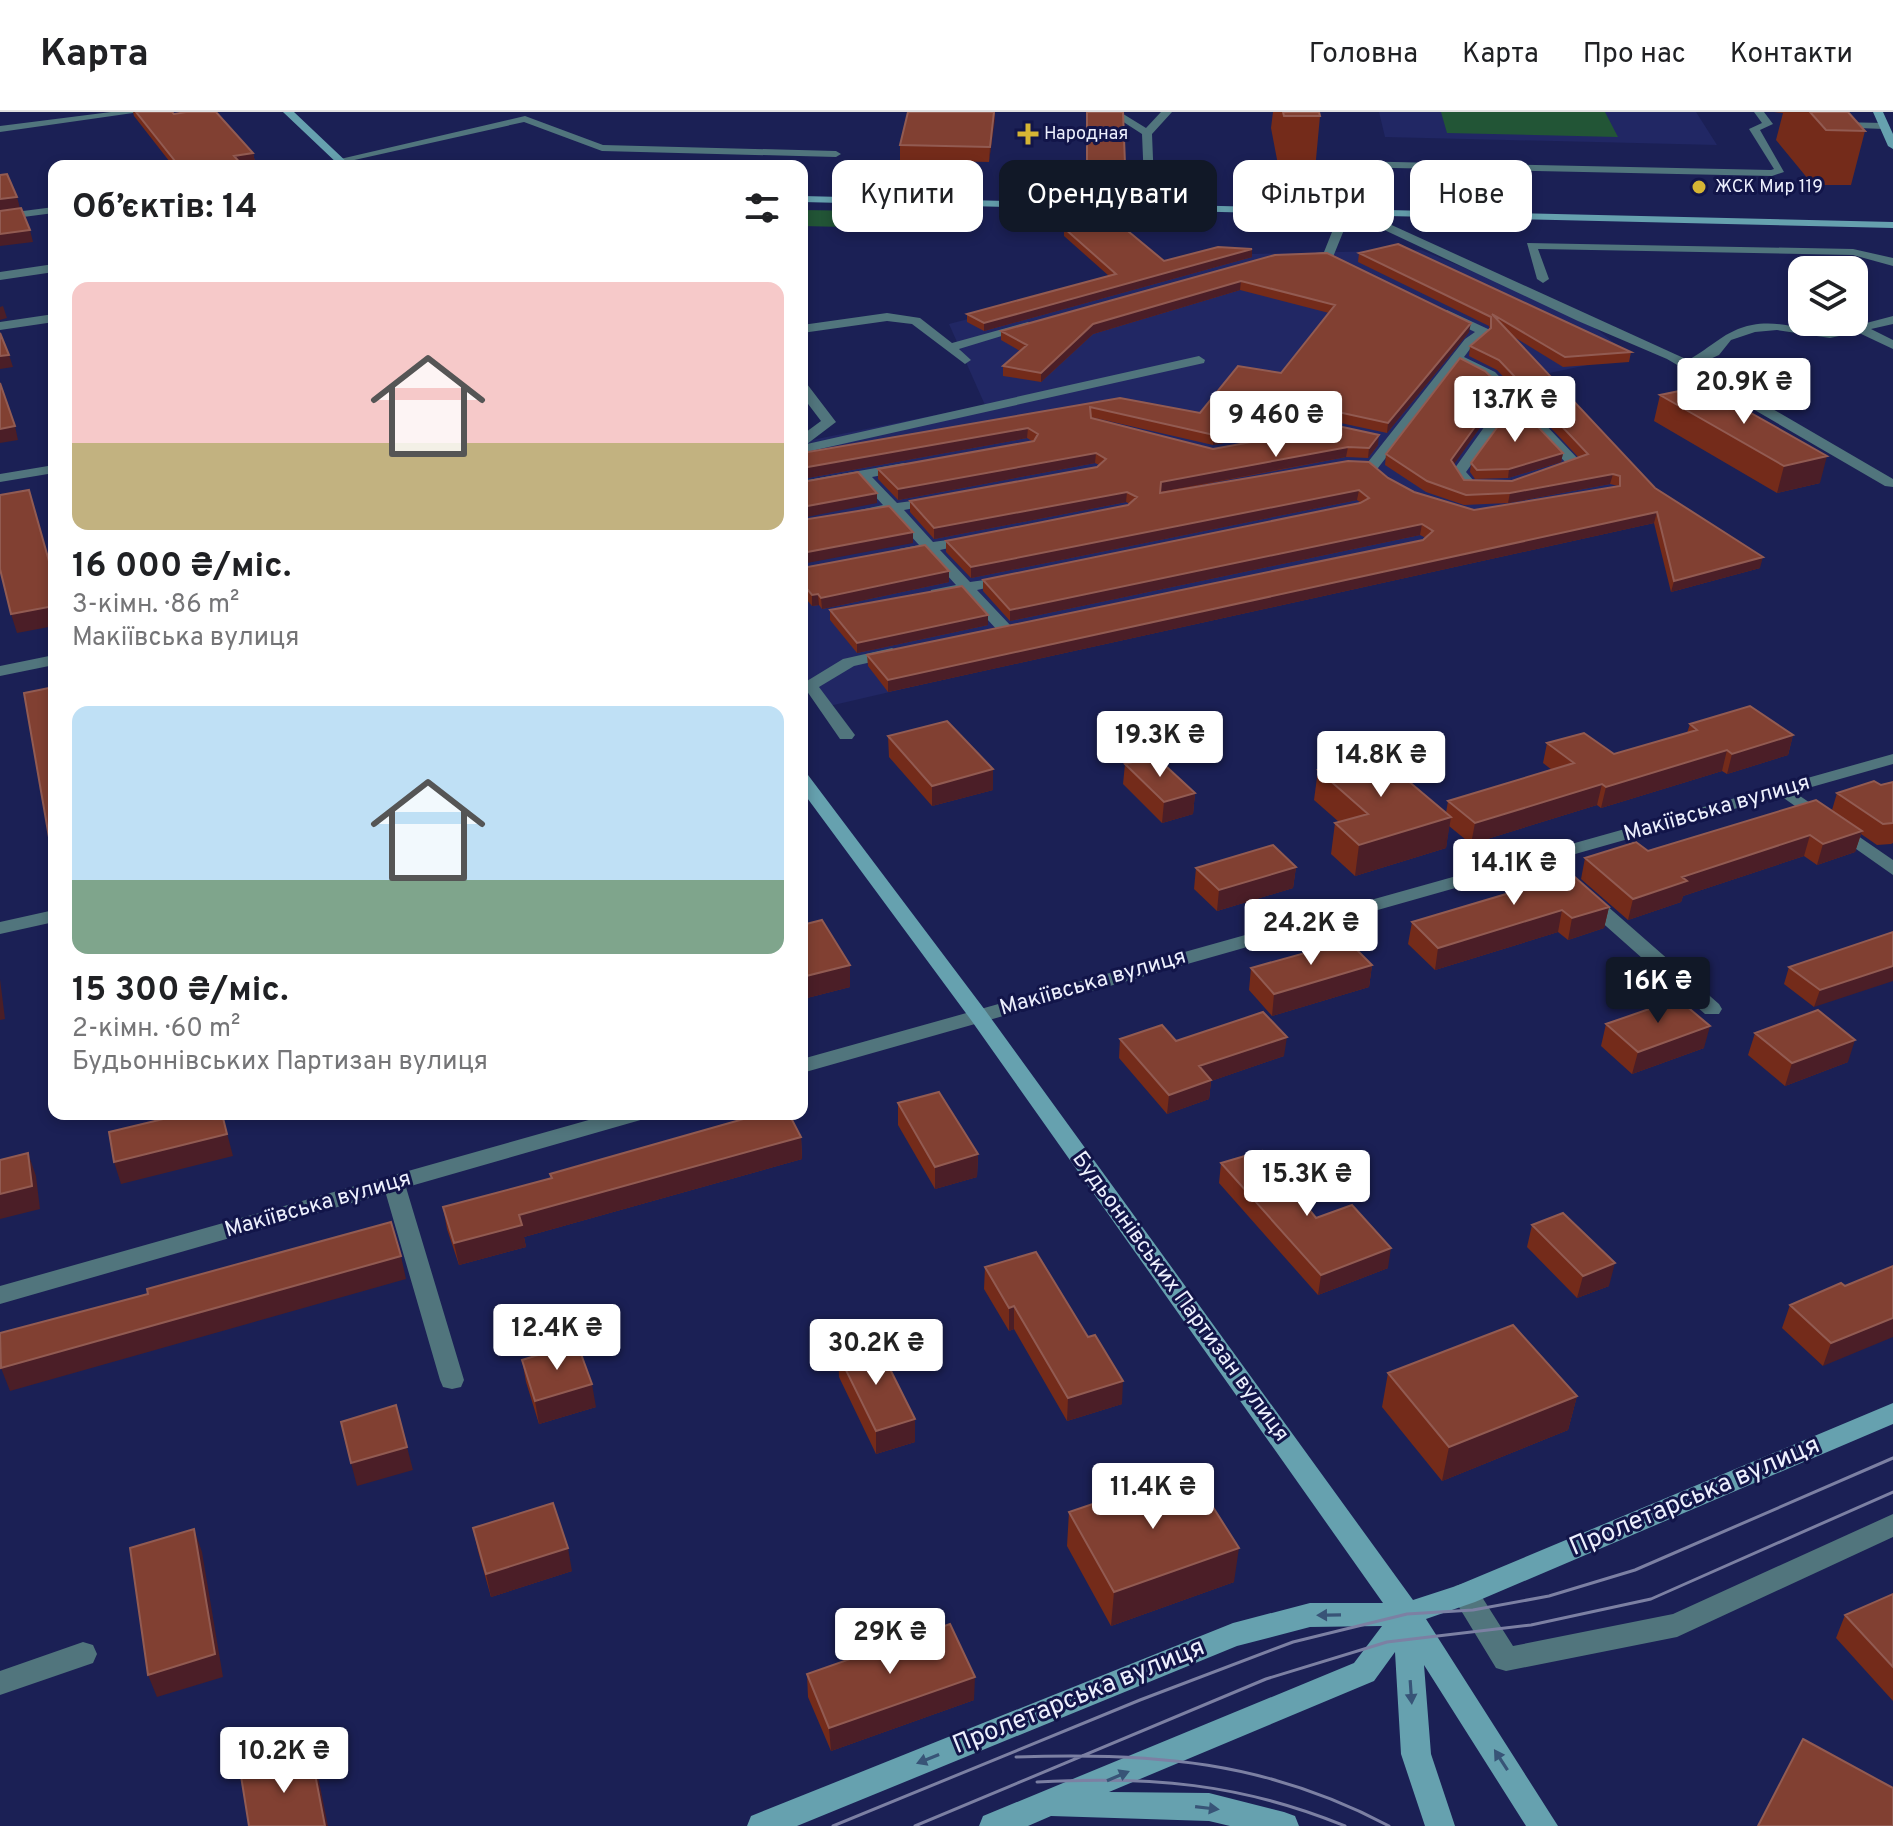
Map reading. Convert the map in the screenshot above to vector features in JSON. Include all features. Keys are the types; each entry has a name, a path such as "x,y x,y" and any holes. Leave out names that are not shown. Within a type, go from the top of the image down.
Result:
{"main road":[{"path":"288,112 341,160"},
{"path":"1879,114 1893,146"},
{"path":"808,199 999,203"},
{"path":"1394,214 1893,225"},
{"name":"Будьоннівських Партизан вулиця","path":"808,787 978,1015 1407,1614 1543,1826"},
{"name":"Пролетарська вулиця","path":"762,1826 1233,1635 1310,1615 1407,1614 1465,1594 1893,1413"},
{"path":"994,1826 1364,1672 1407,1614"},
{"path":"1407,1614 1416,1754 1440,1826"},
{"path":"1045,1805 1209,1807 1284,1826"}],"street":[{"path":"16,112 21,126"},
{"path":"0,129 135,112"},
{"path":"1113,112 1147,133"},
{"path":"1148,160 1147,133 1167,112"},
{"path":"1759,112 1768,124"},
{"path":"1879,114 1893,116"},
{"path":"356,160 525,119 602,148 836,154"},
{"path":"1394,165 1772,173 1780,170 1778,165 1754,129 1768,124 1782,124"},
{"path":"1826,125 1884,126"},
{"path":"0,217 48,211"},
{"path":"1394,230 1687,365 1890,483"},
{"path":"1287,257 1336,258 1339,232"},
{"path":"1543,279 1531,245 1853,252 1893,262"},
{"path":"0,276 48,269"},
{"path":"1387,480 1366,464 1469,342 1484,332 1433,307"},
{"path":"808,328 887,317 916,321 965,360"},
{"path":"0,326 48,319"},
{"path":"1868,326 1893,320"},
{"path":"949,348 1037,323"},
{"path":"1687,365 1714,352 1727,337 1753,328 1788,328"},
{"path":"1868,332 1893,345"},
{"path":"1456,358 1490,375 1576,465 1538,477"},
{"path":"808,448 1199,360"},
{"path":"808,395 829,422 808,437"},
{"path":"1509,485 1470,486 1459,472 1512,398"},
{"path":"808,484 922,463"},
{"path":"0,478 48,470"},
{"path":"862,474 1005,629"},
{"path":"848,516 956,496"},
{"path":"887,556 990,536"},
{"path":"920,597 1029,574"},
{"path":"846,735 809,686 849,662 911,649"},
{"path":"0,671 48,661"},
{"name":"Макіївська вулиця","path":"808,1064 1893,759"},
{"path":"1784,790 1893,869"},
{"path":"1542,859 1712,1009"},
{"path":"0,928 48,917"},
{"name":"Макіївська вулиця","path":"0,1295 615,1120"},
{"path":"394,1184 452,1380"},
{"path":"1465,1594 1506,1659 1677,1625 1893,1525"},
{"path":"0,1683 83,1654"}],"shaded area":[{"path":"1379,112 1696,112 1717,145 1385,137"},
{"path":"1421,250 1580,316 1631,356 1535,376 1665,512 825,707 808,684 808,441 985,405 949,324 1213,255"}],"green space":[{"path":"1441,112 1605,112 1618,137 1447,133"},
{"path":"808,210 832,210 832,227 808,226"}],"building":[{"path":"136,112 216,112 253,153 234,156 238,160 174,160"},
{"path":"908,112 994,112 990,147 900,145"},
{"path":"1087,112 1123,112 1125,160 1087,160"},
{"path":"1283,112 1319,112 1320,116 1284,116"},
{"path":"1810,112 1848,112 1865,131 1826,130"},
{"path":"7,174 17,197 0,199 0,175"},
{"path":"21,208 30,230 0,234 0,211"},
{"path":"1069,232 1129,232 1164,261 1218,247 1252,249 984,323 967,314 1116,274"},
{"path":"1398,244 1631,352 1565,357 1492,314 1655,488 1763,557 1674,581 1657,512 888,680 867,655 1423,540 1433,531 1422,524 1010,610 983,580 1360,503 1369,498 1359,490 971,567 946,541 1128,505 1137,497 1127,492 934,528 910,501 1097,467 1106,459 1096,453 898,489 878,469 1034,441 1038,434 1028,428 808,467 808,452 1120,398 1200,413 1238,366 1281,373 1335,305 1241,281 1093,324 1041,373 1003,366 1027,345 1001,331 1275,255 1327,253 1471,323 1388,423 1338,412 1214,435 1090,407 1091,418 1213,449 1338,426 1379,435 1369,448 1348,447 1161,482 1160,493 1348,461 1369,462 1388,478 1414,492 1474,510 1620,486 1620,476 1613,474 1510,493 1466,495 1427,481 1386,454 1460,358 1485,371 1503,388 1451,460 1464,480 1512,481 1588,454 1499,360 1470,346 1491,328 1491,317 1359,253"},
{"path":"0,333 9,355 0,356"},
{"path":"0,383 15,426 0,429"},
{"path":"1703,386 1827,456 1784,466 1660,395"},
{"path":"1515,403 1563,453 1509,469 1477,470 1471,463"},
{"path":"858,472 877,493 808,506 808,481"},
{"path":"29,490 48,558 48,607 11,614 0,569 0,495"},
{"path":"889,506 913,532 808,552 808,519"},
{"path":"925,545 949,571 821,598 808,590 808,567"},
{"path":"962,586 988,615 857,643 830,610"},
{"path":"48,688 48,831 24,693"},
{"path":"1750,706 1793,735 1732,754 1727,750 1606,787 1602,784 1475,823 1448,801 1574,763 1547,743 1584,733 1614,754 1697,730 1690,724"},
{"path":"947,721 993,769 932,786 888,736"},
{"path":"1375,753 1451,817 1359,845 1335,823 1368,814 1318,770"},
{"path":"1155,756 1195,793 1164,802 1125,764"},
{"path":"1874,781 1881,785 1893,782 1893,823 1883,824 1837,793"},
{"path":"1816,800 1862,831 1823,844 1810,835 1682,877 1687,881 1633,899 1585,858 1636,842 1648,851"},
{"path":"1273,845 1296,867 1219,890 1196,868"},
{"path":"1561,865 1609,907 1572,918 1562,910 1438,948 1412,922 1533,886 1520,875"},
{"path":"822,920 850,965 808,976 808,924"},
{"path":"1893,932 1893,966 1820,990 1789,967"},
{"path":"1348,941 1372,965 1274,994 1251,968"},
{"path":"1678,999 1710,1026 1638,1052 1606,1024"},
{"path":"1818,1010 1855,1040 1792,1063 1755,1033"},
{"path":"1263,1012 1287,1037 1199,1066 1211,1080 1169,1095 1120,1039 1162,1025 1176,1041"},
{"path":"939,1092 978,1154 935,1167 898,1103"},
{"path":"159,1120 224,1120 227,1134 114,1162 109,1132"},
{"path":"740,1120 792,1120 801,1137 519,1215 522,1225 454,1243 443,1207 552,1178 550,1174"},
{"path":"1262,1151 1316,1218 1352,1205 1391,1248 1321,1275 1221,1163"},
{"path":"28,1153 32,1186 0,1194 0,1160"},
{"path":"1563,1213 1615,1263 1583,1276 1532,1225"},
{"path":"391,1222 401,1256 1,1368 0,1333 148,1294 147,1289"},
{"path":"1036,1252 1088,1337 1095,1335 1123,1381 1068,1398 1014,1306 1009,1308 985,1267"},
{"path":"1893,1266 1893,1318 1831,1343 1790,1305 1841,1283 1845,1286"},
{"path":"1513,1325 1577,1396 1449,1447 1388,1373"},
{"path":"577,1343 592,1384 535,1401 522,1360"},
{"path":"877,1343 915,1419 876,1431 838,1354"},
{"path":"396,1405 407,1447 351,1463 341,1422"},
{"path":"1190,1471 1239,1548 1114,1592 1069,1512"},
{"path":"553,1503 568,1548 486,1574 473,1528"},
{"path":"194,1529 215,1654 148,1675 130,1548"},
{"path":"1893,1594 1893,1667 1845,1615"},
{"path":"950,1624 975,1677 829,1728 807,1674"},
{"path":"1803,1739 1893,1788 1893,1826 1758,1826"},
{"path":"311,1753 325,1826 249,1826 241,1776"}],"tram line":[{"path":"833,1826 1140,1700 1293,1642 1407,1614 1473,1610 1549,1596 1635,1570 1893,1458"},
{"path":"1081,1756 1266,1679 1387,1642 1531,1625 1651,1599 1893,1492"},
{"path":"915,1826 1081,1756"},
{"path":"1016,1757 1081,1756"},
{"path":"1081,1756 1162,1759 1253,1774 1344,1804 1389,1826"},
{"path":"1037,1782 1118,1780 1194,1786 1268,1800 1345,1826"}],"place":[{"name":"Народная","path":"1028,134"},
{"name":"ЖСК Мир 119","path":"1699,187"}]}
